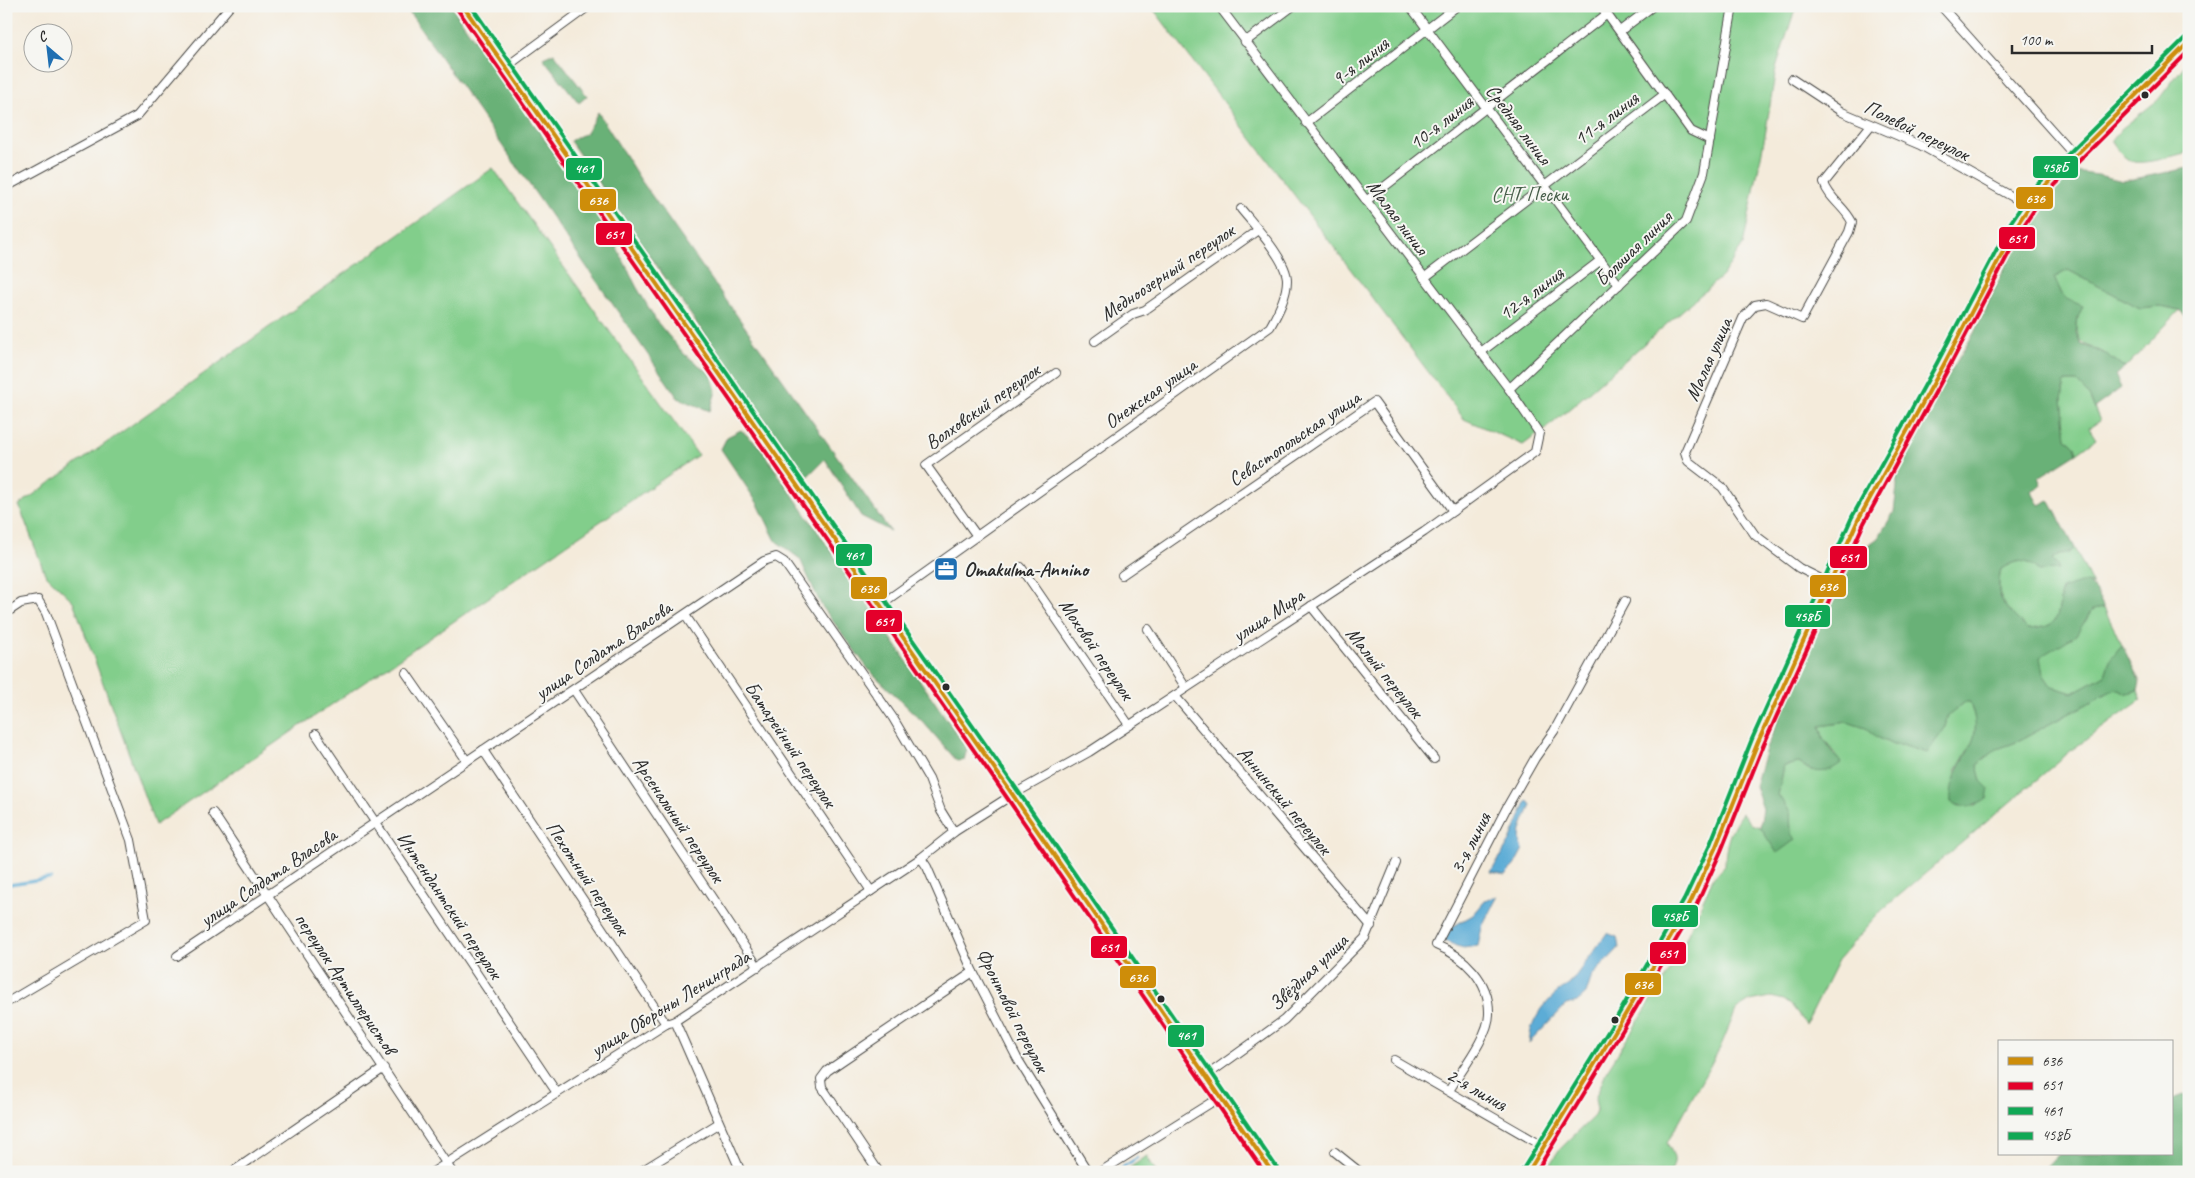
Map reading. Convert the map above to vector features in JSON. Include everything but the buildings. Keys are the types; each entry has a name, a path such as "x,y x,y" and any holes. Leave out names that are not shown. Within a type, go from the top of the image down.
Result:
{"main road":[{"path":"463,6 1010,791 1272,1172"},
{"path":"1528,1172 1622,1020 1690,903 1734,804 1758,742 1858,520 1943,366 2017,225 2038,193 2189,42"}],"street":[{"path":"6,187 136,116 230,6"},
{"path":"506,67 589,6"},
{"name":"Малая линия","path":"1219,6 1509,389 1539,433 1535,452"},
{"path":"1245,42 1293,6"},
{"name":"Средняя линия","path":"1410,6 1619,285"},
{"name":"9-я линия","path":"1306,123 1457,6"},
{"path":"1601,6 1691,130 1710,140"},
{"path":"1620,31 1653,6"},
{"name":"Большая линия","path":"1509,389 1686,221 1704,173 1733,6"},
{"path":"1941,6 2074,155"},
{"name":"10-я линия","path":"1366,201 1607,14"},
{"name":"Полевой переулок","path":"1792,79 1842,112 1920,145 2030,206"},
{"name":"11-я линия","path":"1424,278 1665,94"},
{"name":"Малая улица","path":"1829,583 1799,568 1755,535 1722,487 1688,461 1685,452 1743,318 1749,311 1755,305 1766,303 1802,319 1849,232 1852,222 1849,214 1827,192 1824,183 1871,125"},
{"name":"Онежская улица","path":"880,605 1270,327 1281,307 1287,279 1282,263 1241,209"},
{"name":"Медноозерный переулок","path":"1095,341 1134,314 1145,310 1258,230"},
{"name":"12-я линия","path":"1481,352 1600,260"},
{"name":"Волховский переулок","path":"977,536 926,466 1056,374"},
{"name":"Севастопольская улица","path":"1122,575 1374,402 1453,511"},
{"name":"улица Мира","path":"954,832 1010,791 1090,752 1453,511 1535,452"},
{"name":"улица Солдата Власова","path":"177,956 376,824 764,561 776,557 784,562 893,718 929,779 941,811 954,832"},
{"name":"Моховой переулок","path":"1021,567 1129,726"},
{"path":"6,612 21,603 38,600 46,613 131,840 146,920 6,1003"},
{"name":"3-я линия","path":"1449,1092 1483,1035 1489,1014 1478,977 1466,962 1436,944 1507,807 1535,758 1554,732 1625,601"},
{"name":"Малый переулок","path":"1311,606 1434,759"},
{"name":"Батарейный переулок","path":"685,615 870,891"},
{"path":"1148,629 1186,688"},
{"path":"406,673 468,761"},
{"name":"Арсенальный переулок","path":"574,690 758,967"},
{"name":"Аннинский переулок","path":"1174,696 1371,926"},
{"name":"Интендантский переулок","path":"316,734 558,1093"},
{"name":"Пехотный переулок","path":"484,750 666,1024"},
{"name":"переулок Артиллеристов","path":"213,813 452,1172"},
{"name":"улица Обороны Ленинграда","path":"433,1172 758,967 921,858 954,832"},
{"name":"Фронтовой переулок","path":"921,858 927,867 973,972 1017,1058 1088,1172"},
{"name":"Звёздная улица","path":"1206,1076 1284,1020 1365,938 1396,863"},
{"path":"879,1172 822,1087 821,1079 843,1060 973,972"},
{"path":"675,1021 741,1172"},
{"name":"2-я линия","path":"1394,1060 1543,1146"},
{"path":"232,1172 384,1068"},
{"path":"1100,1172 1220,1096"},
{"path":"640,1172 719,1123"},
{"path":"1336,1152 1360,1172"}],"green space":[{"path":"405,6 451,6 609,231 636,286 657,322 684,354 711,374 716,391 710,411 678,398"},
{"name":"СНТ Пески","path":"1151,6 1796,6 1776,68 1765,136 1743,245 1722,276 1553,423 1523,445 1464,419"},
{"path":"554,53 587,96 579,103 543,58"},
{"path":"2187,62 2189,74 2189,152 2159,160 2131,161 2120,152 2112,141 2121,129 2158,100"},
{"path":"598,112 640,179 890,531 861,516 825,459 805,479 570,141 586,133"},
{"path":"493,168 698,455 155,825 73,601 45,574 19,505"},
{"path":"2189,168 2189,322 2180,310 2160,306 2140,308 2068,270 2054,278 2064,298 2083,306 2078,317 2076,333 2081,344 2108,355 2125,368 2115,375 2121,388 2094,408 2089,395 2077,382 2065,382 2062,399 2066,438 2075,446 2077,453 2039,477 2042,485 2031,491 2039,505 2049,500 2075,548 2069,553 2059,554 2052,559 2058,566 2058,570 2039,571 2021,561 2001,569 1999,580 2000,597 2003,603 2027,629 2046,626 2055,620 2058,614 2061,590 2084,583 2092,587 2104,608 2092,610 2076,635 2040,657 2043,674 2052,687 2073,693 2105,675 2111,658 2122,645 2140,682 2138,690 2128,693 2115,689 2014,743 1997,749 1977,765 1981,781 1989,789 1987,799 1969,806 1960,806 1951,802 1951,793 1955,777 1970,748 1975,731 1975,721 1970,702 1965,702 1947,717 1945,728 1927,753 1902,745 1893,745 1877,737 1866,728 1847,722 1820,726 1823,738 1841,763 1830,770 1820,772 1799,763 1784,766 1778,795 1790,812 1791,834 1796,839 1777,853 1760,827 1763,809 1755,786 1766,749 1852,557 1878,538 1894,512 1897,486 1896,470 1902,452 1974,333 2025,225 2038,204 2074,172 2123,181"},
{"path":"2068,270 2140,308 2160,306 2180,310 2125,368 2110,357 2086,345 2079,338 2077,333 2078,317 2064,298 2054,278"},
{"path":"2065,382 2077,382 2089,395 2100,421 2089,428 2096,439 2077,453 2075,446 2066,438 2062,399"},
{"path":"741,430 759,446 967,749 964,760 957,761 924,723 869,670 821,605 800,559 776,541 758,504 721,449 727,437"},
{"path":"2075,548 2093,586 2089,583 2061,589 2058,614 2051,624 2027,629 2008,609 2001,597 1999,580 2001,569 2021,561 2039,571 2058,566 2052,559 2059,554 2069,553"},
{"path":"2104,608 2122,645 2111,658 2105,675 2073,693 2052,687 2043,674 2039,657 2085,622 2092,610"},
{"path":"2115,689 2128,693 2138,690 2141,700 2073,749 1882,910 1838,960 1806,1024 1792,1006 1784,1000 1771,997 1750,1001 1736,1010 1720,1048 1667,1143 1674,1160 1670,1172 1545,1172 1559,1150 1594,1116 1597,1109 1595,1099 1606,1072 1675,963 1713,878 1725,865 1729,838 1734,825 1742,813 1751,824 1760,827 1777,852 1796,839 1791,834 1790,812 1778,795 1784,766 1799,763 1811,771 1837,755 1823,738 1820,726 1847,722 1866,728 1877,737 1893,745 1902,745 1923,752 1945,728 1947,717 1965,702 1970,702 1976,723 1974,739 1956,771 1951,802 1959,806 1976,806 1981,781 1977,765 1997,749 2014,743"},
{"path":"2189,1093 2189,1172 2042,1172 2057,1156 2172,1156 2172,1100"},
{"path":"1147,1156 1156,1172 1124,1172"}],"water":[{"path":"1527,800 1531,805 1521,832 1520,838 1523,849 1514,866 1505,875 1491,872 1510,841"},
{"path":"1498,896 1483,924 1478,946 1463,948 1444,941 1450,928 1473,915 1485,901"},
{"path":"1607,933 1617,937 1619,948 1592,976 1586,994 1577,1002 1566,1005 1529,1043 1534,1021 1542,1009 1552,997 1569,985"}],"waterway":[{"path":"6,885 51,878"},
{"path":"1115,1172 1137,1158"}],"transit line":[{"name":"636","path":"463,6 1008,788 1272,1172"},
{"name":"461","path":"471,6 1013,784 1277,1168"},
{"name":"651","path":"458,10 1003,792 1264,1172"},
{"name":"458Б","path":"1523,1169 1617,1017 1684,900 1709,847 1752,739 1852,517 1937,363 2011,222 2033,189 2185,38"},
{"name":"636","path":"1528,1172 1622,1020 1690,903 1715,849 1758,742 1858,520 1943,366 2017,225 2038,193 2189,42"},
{"name":"651","path":"1536,1172 1696,906 1721,851 1764,744 1864,523 2022,228 2043,197 2189,51"}],"place":[{"name":"Omakulma-Annino","path":"946,569"}]}
